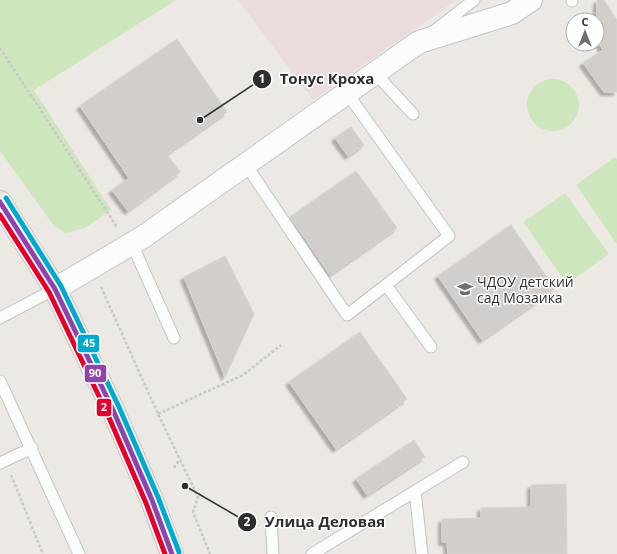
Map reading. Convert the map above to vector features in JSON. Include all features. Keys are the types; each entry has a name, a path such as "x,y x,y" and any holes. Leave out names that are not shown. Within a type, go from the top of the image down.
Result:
{"main road":[{"path":"0,202 55,289 116,417 152,500 172,554"}],"street":[{"path":"55,289 132,244 419,42 512,13 531,0"}],"lane":[{"path":"419,42 474,0"},
{"path":"375,73 413,114"},
{"path":"246,165 347,315 449,236 347,93"},
{"path":"132,244 174,338"},
{"path":"386,285 431,347"},
{"path":"0,318 55,289"},
{"path":"0,381 32,448 79,554"},
{"path":"2,462 32,448"},
{"path":"312,554 463,462"},
{"path":"415,491 422,554"},
{"path":"271,517 273,554"}],"path":[{"path":"0,48 112,221 132,244"},
{"path":"92,266 158,414 198,497 193,512 210,554"},
{"path":"158,414 242,375 281,345"},
{"path":"174,468 180,460"},
{"path":"2,462 43,554"}],"shaded area":[{"path":"238,0 457,0 313,100"}],"green space":[{"path":"0,0 176,0 34,90 111,210 85,228 66,233 54,226 0,151"},
{"path":"553,79 563,81 571,87 577,95 579,105 577,115 571,123 563,129 553,131 543,129 535,123 529,115 527,105 529,95 535,87 543,81"},
{"path":"615,157 617,159 617,244 576,185"},
{"path":"565,193 609,254 567,284 523,222"}],"building":[{"path":"597,0 604,0 617,20 617,92 604,92 583,63 600,52 605,52 605,12 597,12"},
{"path":"177,39 227,112 167,154 180,172 128,211 112,190 129,178 80,106"},
{"path":"351,127 364,145 348,156 335,138"},
{"path":"356,171 397,228 330,275 290,217"},
{"path":"511,225 555,289 482,340 438,276"},
{"path":"225,256 254,314 225,377 184,277"},
{"path":"360,332 407,399 336,449 289,382"},
{"path":"414,440 425,457 367,495 356,479"},
{"path":"566,484 567,554 448,554 447,542 442,542 442,519 481,518 481,508 531,507 531,485"}],"transit line":[{"name":"45","path":"6,198 61,286 119,407 158,497 179,552"},
{"name":"90","path":"0,202 55,289 113,410 152,500 172,554"},
{"name":"2","path":"0,215 49,292 107,413 146,503 165,554"}],"place":[{"name":"Тонус Кроха","path":"200,120"},
{"name":"ЧДОУ детский сад Мозаика","path":"465,289"},
{"name":"Улица Деловая","path":"185,486"}]}
